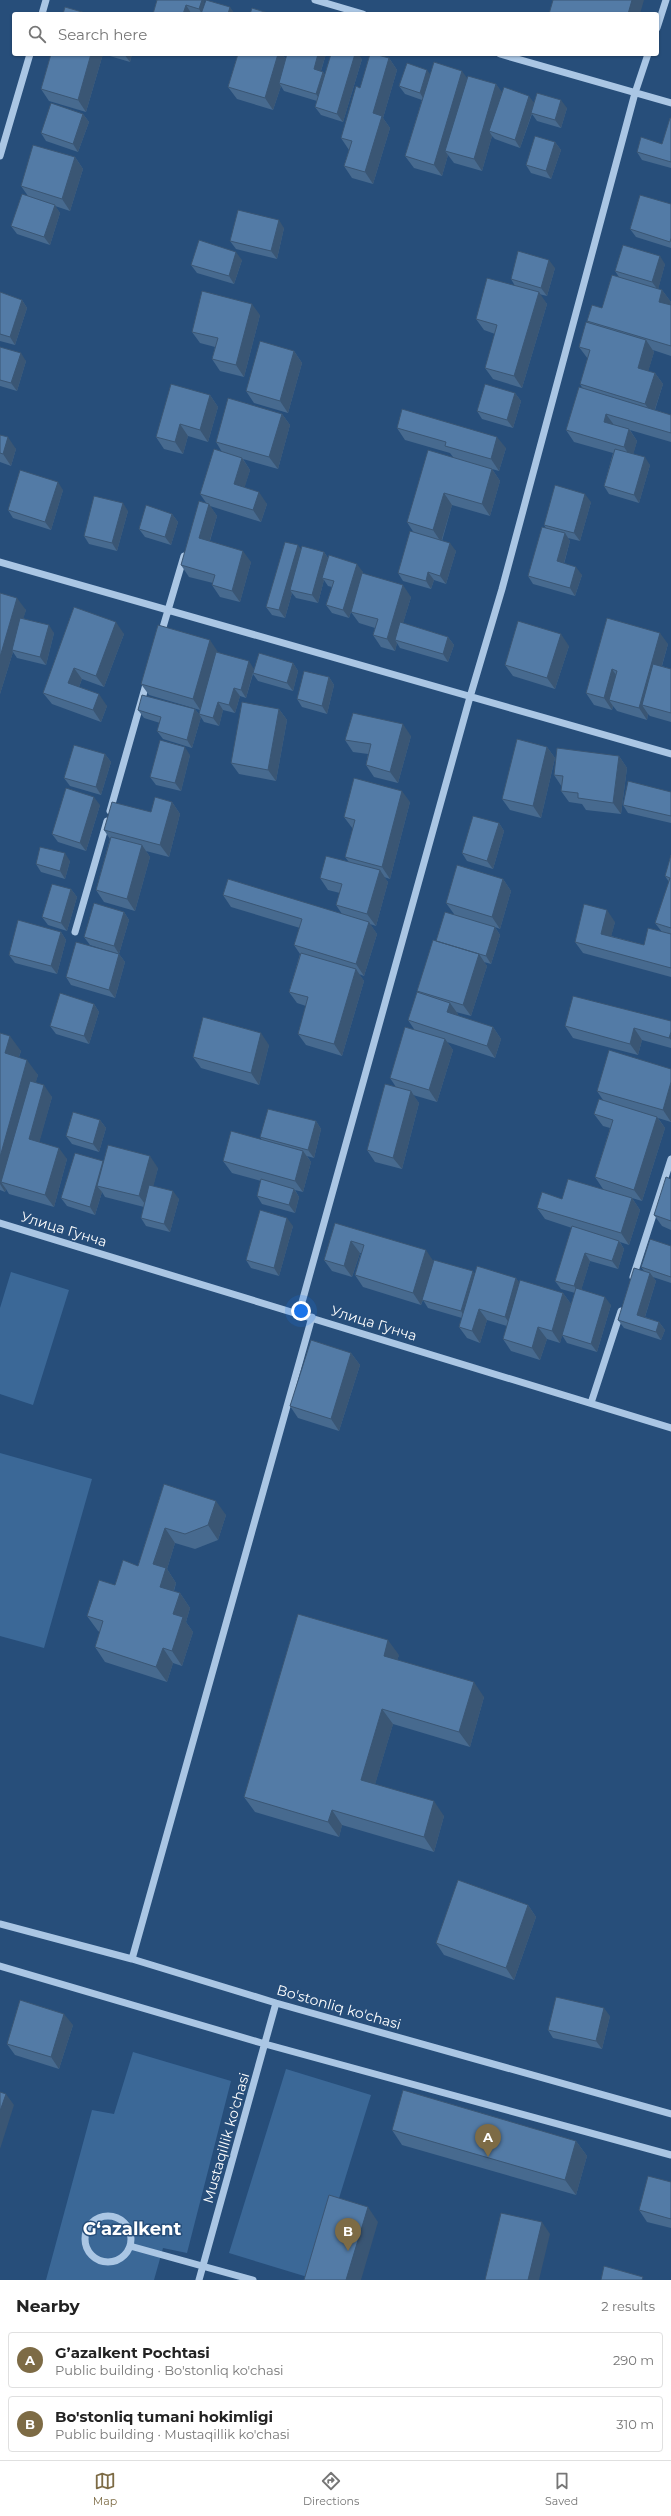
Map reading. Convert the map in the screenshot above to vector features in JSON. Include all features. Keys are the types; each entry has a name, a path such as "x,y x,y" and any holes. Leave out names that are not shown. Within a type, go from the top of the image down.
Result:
{"street":[{"path":"43,12 46,0"},
{"path":"314,0 356,12"},
{"path":"659,22 666,0"},
{"path":"0,156 29,56"},
{"path":"507,56 671,103"},
{"path":"299,1313 470,696 502,589 635,93 647,56"},
{"path":"160,639 186,549"},
{"path":"0,562 671,754"},
{"path":"75,932 149,676"},
{"path":"630,1285 671,1159"},
{"name":"Улица Гунча","path":"0,1223 299,1313 671,1428"},
{"path":"591,1403 625,1300"},
{"path":"132,1959 312,1317"},
{"name":"Bo'stonliq ko'chasi","path":"0,1924 132,1959 276,2002 671,2114"},
{"path":"0,1966 265,2044 671,2155"},
{"name":"Mustaqillik ko'chasi","path":"199,2280 276,2002"},
{"path":"114,2217 127,2226 130,2233 130,2246 125,2255 118,2260 103,2262 90,2254 86,2248 85,2234 93,2221 99,2218 114,2217"},
{"path":"130,2246 253,2280"}],"shaded area":[{"path":"11,1272 69,1290 33,1405 0,1394 0,1308"},
{"path":"0,1453 92,1479 44,1648 0,1636"},
{"path":"133,2052 231,2081 187,2253 163,2248 154,2280 46,2280 92,2110 114,2114"},
{"path":"286,2069 371,2095 314,2279 229,2253"}],"building":[{"path":"157,0 202,0 199,9 186,5 184,12 154,12"},
{"path":"206,0 230,7 229,12 202,12"},
{"path":"553,0 632,0 629,12 550,12"},
{"path":"65,7 82,12 64,12"},
{"path":"252,8 265,12 251,12"},
{"path":"50,56 90,56 78,100 41,89"},
{"path":"237,56 277,56 265,98 228,87"},
{"path":"286,56 317,56 314,69 323,72 316,94 279,83"},
{"path":"330,56 354,56 337,114 315,107"},
{"path":"369,56 382,56 389,58 373,113 382,116 365,172 344,166 352,141 341,138 356,86 360,88"},
{"path":"434,62 462,71 434,165 405,156"},
{"path":"407,63 427,70 420,93 399,86"},
{"path":"468,76 496,84 474,159 445,151"},
{"path":"504,87 529,96 515,140 489,131"},
{"path":"537,93 561,100 555,120 531,113"},
{"path":"51,103 83,114 73,144 41,133"},
{"path":"670,118 671,162 637,152 641,137 662,144"},
{"path":"535,136 555,142 546,171 526,165"},
{"path":"33,145 75,157 62,199 21,186"},
{"path":"22,194 55,205 44,237 11,226"},
{"path":"640,195 671,204 670,242 630,229"},
{"path":"238,210 279,220 271,251 230,241"},
{"path":"199,240 236,252 229,276 191,265"},
{"path":"623,245 660,256 652,282 615,271"},
{"path":"518,251 549,260 541,288 511,279"},
{"path":"612,275 662,290 659,302 671,305 671,346 587,321 592,305 602,308"},
{"path":"487,278 539,292 514,376 485,368 497,325 476,319"},
{"path":"202,291 252,304 236,365 212,359 218,338 192,332"},
{"path":"0,292 22,300 10,337 0,334"},
{"path":"586,322 646,340 638,368 655,373 645,404 580,384 590,350 579,347"},
{"path":"260,341 294,351 280,401 246,391"},
{"path":"0,347 21,353 11,383 0,380"},
{"path":"171,384 210,395 200,430 180,424 175,442 156,437"},
{"path":"485,384 515,393 507,420 477,411"},
{"path":"579,387 671,415 671,433 606,414 604,422 629,429 624,447 566,430"},
{"path":"228,398 282,414 269,457 216,442"},
{"path":"402,409 497,437 491,459 445,446 446,442 397,428"},
{"path":"0,435 8,437 3,454 0,453"},
{"path":"214,449 242,458 234,484 259,492 253,510 200,494"},
{"path":"615,449 645,457 634,495 604,486"},
{"path":"428,450 492,469 482,504 444,493 433,530 407,522"},
{"path":"20,470 58,482 45,522 8,510"},
{"path":"555,485 585,494 574,533 544,525"},
{"path":"94,496 123,503 112,543 84,536"},
{"path":"199,501 209,504 199,538 243,551 232,591 212,585 215,575 181,565"},
{"path":"146,505 172,514 165,537 139,529"},
{"path":"542,527 565,533 557,561 576,567 570,588 528,576"},
{"path":"410,531 450,543 440,576 428,572 426,581 398,573"},
{"path":"285,542 298,545 279,610 266,607"},
{"path":"302,546 324,552 312,595 290,590"},
{"path":"329,555 357,564 343,610 326,605 334,581 322,578"},
{"path":"362,573 403,585 387,639 373,635 378,619 351,612"},
{"path":"0,593 17,598 0,657"},
{"path":"74,607 116,622 96,676 74,668 68,683 99,694 93,710 43,693"},
{"path":"20,618 49,625 40,657 12,650"},
{"path":"607,618 660,633 639,708 609,700 617,671 612,669 604,698 586,693"},
{"path":"518,621 561,634 547,678 505,665"},
{"path":"400,622 448,637 443,654 395,640"},
{"path":"158,625 210,640 193,699 141,684"},
{"path":"216,652 249,661 241,690 234,688 229,705 218,702 213,718 199,714"},
{"path":"259,653 293,663 287,683 253,673"},
{"path":"653,664 671,669 671,713 642,705"},
{"path":"304,671 329,677 322,706 297,699"},
{"path":"142,695 195,709 187,740 157,731 161,717 138,710"},
{"path":"242,702 279,709 268,770 231,763"},
{"path":"353,713 403,724 390,772 366,765 371,744 345,740"},
{"path":"517,739 547,747 533,806 502,799"},
{"path":"160,740 185,747 175,783 150,777"},
{"path":"74,745 105,754 96,787 64,778"},
{"path":"557,748 619,756 613,803 578,798 578,793 561,791 563,776 554,775"},
{"path":"354,778 402,791 382,867 345,857 355,820 344,817"},
{"path":"628,781 671,792 671,816 623,805"},
{"path":"66,788 94,797 80,843 52,834"},
{"path":"155,797 172,802 160,845 104,830 112,802 151,812"},
{"path":"473,816 499,823 487,861 462,853"},
{"path":"111,837 142,845 127,899 96,890"},
{"path":"40,847 65,853 60,871 36,864"},
{"path":"671,855 671,928 655,923 670,878 665,876"},
{"path":"326,856 380,870 367,914 336,905 342,884 320,878"},
{"path":"457,865 503,879 492,917 446,903"},
{"path":"228,879 369,922 356,964 294,945 302,919 223,895"},
{"path":"52,884 71,889 61,923 42,917"},
{"path":"94,903 124,912 114,946 84,937"},
{"path":"584,904 607,910 601,934 644,945 648,928 671,934 671,968 575,942"},
{"path":"445,912 495,927 486,956 436,941"},
{"path":"18,920 61,932 51,966 9,955"},
{"path":"433,940 479,954 463,1005 417,991"},
{"path":"76,942 119,954 109,990 66,977"},
{"path":"301,953 356,969 334,1044 298,1034 308,997 289,992"},
{"path":"417,992 450,1003 447,1012 493,1027 487,1046 408,1020"},
{"path":"60,993 94,1004 84,1036 50,1026"},
{"path":"573,996 671,1021 671,1032 669,1038 634,1028 630,1044 565,1026"},
{"path":"203,1017 261,1033 251,1073 193,1057"},
{"path":"405,1027 445,1039 429,1090 390,1078"},
{"path":"0,1033 10,1036 5,1053 27,1060 0,1157"},
{"path":"609,1050 671,1069 671,1082 663,1110 597,1091"},
{"path":"30,1081 44,1085 29,1139 59,1148 45,1195 1,1182"},
{"path":"385,1084 411,1091 393,1158 367,1150"},
{"path":"599,1099 657,1117 634,1190 595,1177 613,1120 594,1114"},
{"path":"268,1109 316,1121 308,1150 260,1137"},
{"path":"73,1112 100,1120 93,1144 66,1136"},
{"path":"231,1131 303,1151 295,1181 223,1161"},
{"path":"108,1145 150,1156 139,1196 97,1186"},
{"path":"75,1153 103,1161 90,1207 61,1198"},
{"path":"666,1177 671,1179 671,1221 654,1215"},
{"path":"261,1179 294,1189 289,1205 257,1196"},
{"path":"568,1179 632,1198 621,1233 537,1208 542,1192 562,1199"},
{"path":"149,1185 173,1191 164,1224 141,1218"},
{"path":"260,1210 287,1218 274,1268 246,1260"},
{"path":"335,1223 426,1250 413,1293 355,1275 364,1245 351,1241 344,1266 324,1260"},
{"path":"572,1226 619,1241 612,1261 585,1253 574,1286 555,1281"},
{"path":"650,1239 671,1246 671,1277 641,1267"},
{"path":"434,1260 473,1271 461,1311 422,1300"},
{"path":"477,1266 516,1278 505,1317 479,1309 472,1331 459,1327"},
{"path":"634,1268 650,1273 637,1315 659,1322 656,1332 618,1320"},
{"path":"520,1280 563,1293 552,1331 538,1327 532,1348 503,1339"},
{"path":"576,1288 605,1297 591,1344 562,1335"},
{"path":"311,1340 351,1353 331,1419 290,1406"},
{"path":"164,1484 216,1501 208,1525 185,1534 165,1528 153,1564 166,1568 160,1587 180,1593 173,1614 183,1617 172,1651 163,1648 156,1667 95,1647 103,1621 87,1616 99,1580 115,1585 123,1560 138,1566"},
{"path":"298,1614 388,1640 384,1656 474,1682 459,1732 382,1709 361,1780 434,1801 424,1837 332,1810 328,1822 244,1797"},
{"path":"458,1880 528,1905 506,1968 436,1943"},
{"path":"556,1997 604,2008 596,2041 548,2030"},
{"path":"20,2000 64,2014 51,2057 7,2044"},
{"path":"403,2090 576,2141 565,2180 392,2130"},
{"path":"0,2092 6,2094 0,2111"},
{"path":"648,2176 671,2182 671,2219 639,2210"},
{"path":"329,2195 368,2207 346,2280 304,2280"},
{"path":"501,2213 542,2222 528,2280 485,2280"},
{"path":"604,2266 643,2277 642,2280 601,2280"}],"place":[{"name":"Gʼazalkent Pochtasi","path":"488,2157"},
{"name":"Bo'stonliq tumani hokimligi","path":"348,2251"}],"district":[{"name":"Gʻazalkent","path":"132,2229"}]}
